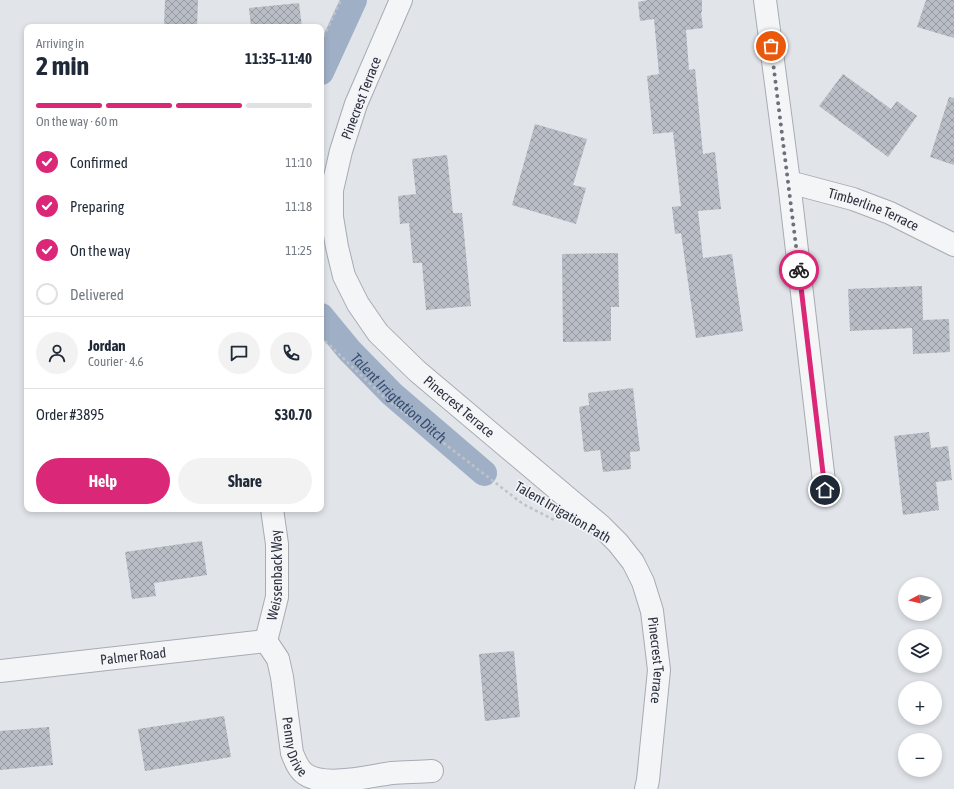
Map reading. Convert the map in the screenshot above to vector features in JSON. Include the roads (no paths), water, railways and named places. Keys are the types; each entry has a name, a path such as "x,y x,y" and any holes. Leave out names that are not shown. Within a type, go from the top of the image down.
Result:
{"street":[{"name":"Pinecrest Terrace","path":"401,0 356,104 341,151 332,190 332,217 344,276 358,304 378,333 417,371 601,526 618,543 633,562 643,582 652,611 659,670 646,789"},
{"path":"765,0 789,182 825,490"},
{"name":"Timberline Terrace","path":"789,182 853,199 890,213 954,245"},
{"name":"Weissenback Way","path":"266,641 277,597 277,544 272,512"},
{"name":"Palmer Road","path":"0,671 266,641"},
{"name":"Penny Drive","path":"266,641 278,659 282,677 292,753 296,764 304,774 315,779 334,781 392,773 432,771"}],"waterway":[{"name":"Talent Irrigtation Ditch","path":"324,65 354,0"},
{"name":"Talent Irrigtation Ditch","path":"324,320 349,350 392,394 484,473"}]}
